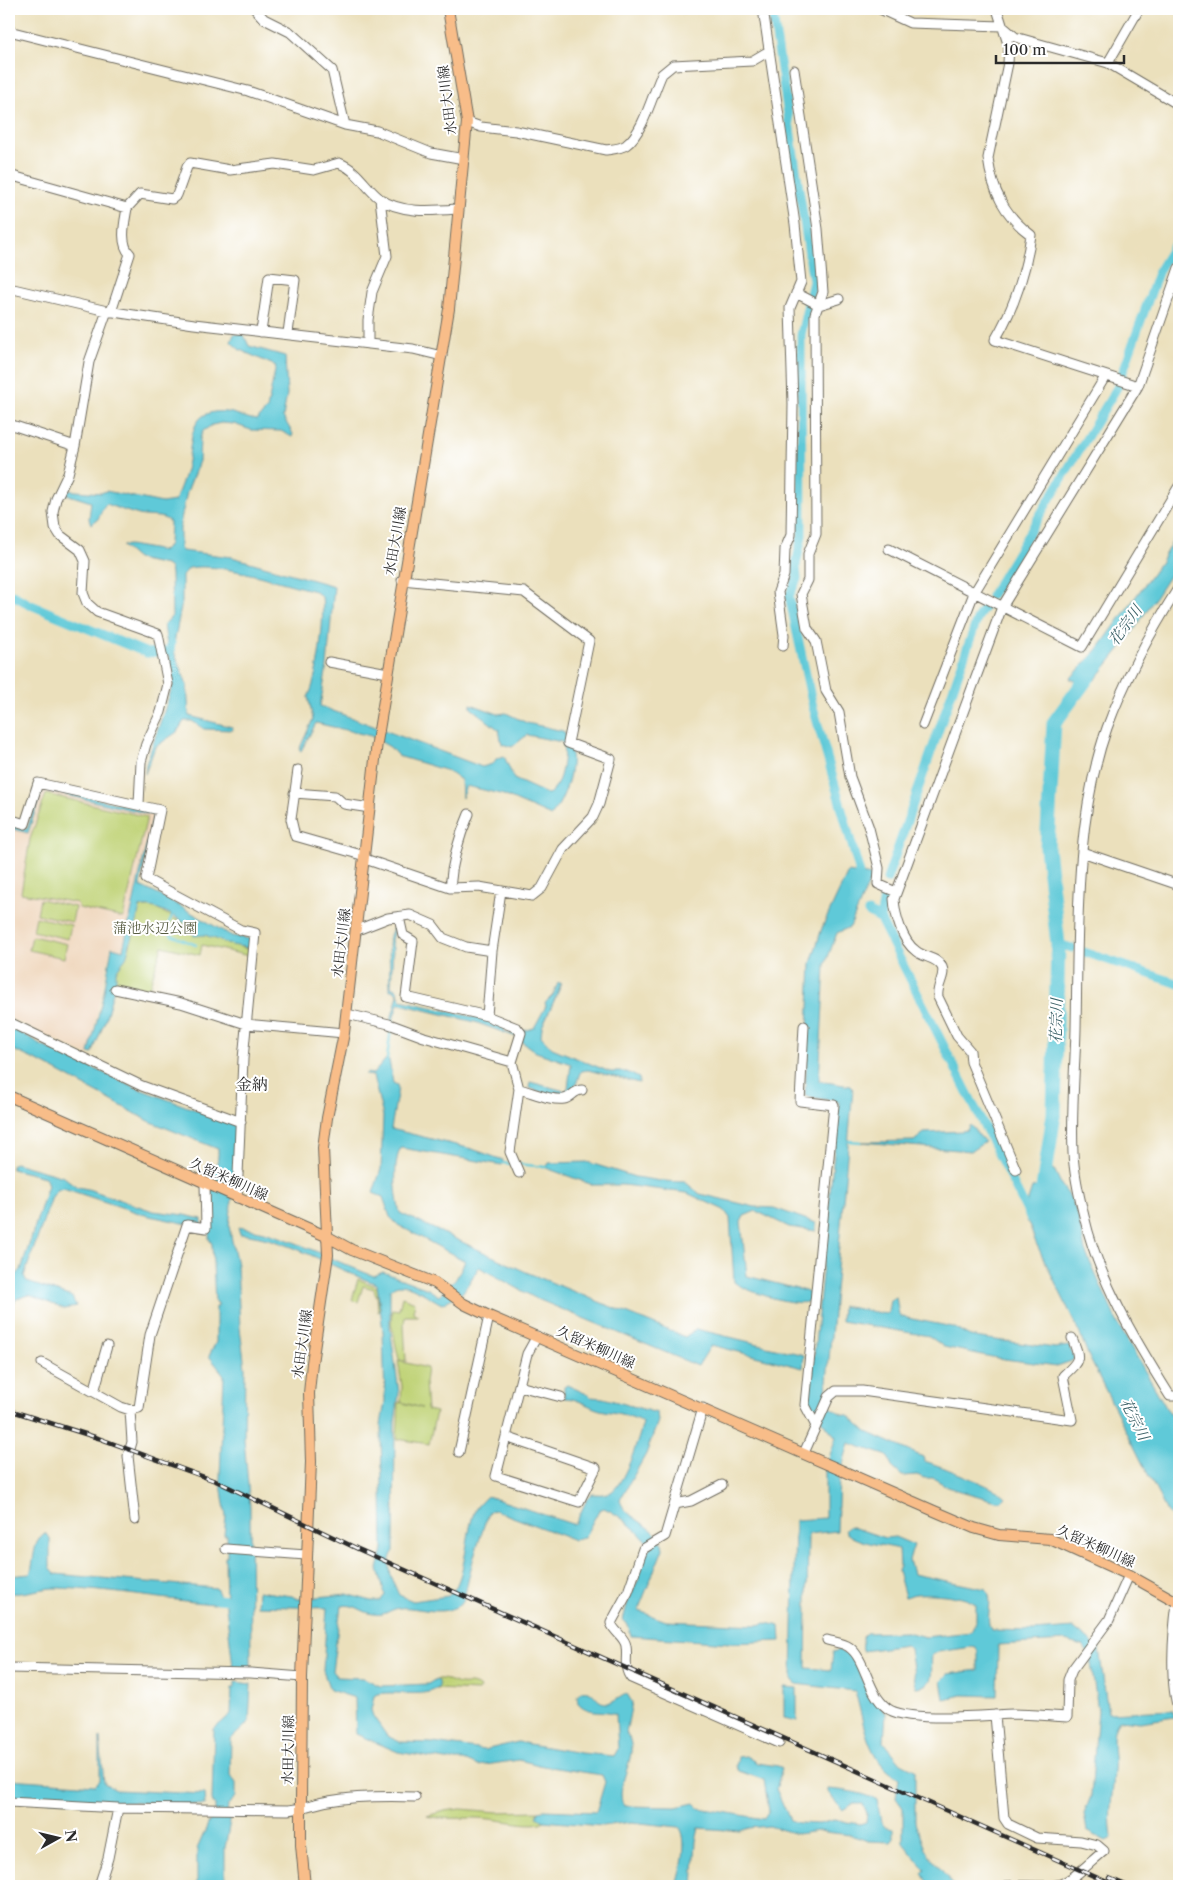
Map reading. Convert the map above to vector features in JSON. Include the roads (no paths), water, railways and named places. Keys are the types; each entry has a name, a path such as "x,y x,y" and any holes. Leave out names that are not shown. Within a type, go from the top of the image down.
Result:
{"main road":[{"name":"水田大川線","path":"305,1886 301,1844 302,1677 311,1462 309,1393 328,1260 323,1148 326,1118 347,1014 379,726 450,301 467,122 448,9"},
{"name":"久留米柳川線","path":"9,1096 441,1288 489,1316 974,1528 999,1535 1050,1539 1129,1576 1178,1603"}],"street":[{"path":"254,9 264,19 290,32 332,70 345,125"},
{"path":"762,9 796,224 801,282 790,308 794,404 791,535 785,549 784,575 778,592 784,635 783,646"},
{"path":"880,9 910,23 1002,26 1015,37 1108,63 1179,105"},
{"path":"997,9 1009,47 1008,63 988,158 990,172 1004,209 1031,234 1018,288 1006,322 995,340 1105,377 1138,386"},
{"path":"1108,63 1139,9"},
{"path":"9,30 248,91 345,125 377,131 431,153 464,159"},
{"path":"467,122 481,127 516,131 606,150 621,148 628,144 635,134 662,74 667,68 673,65 752,61 769,51"},
{"path":"794,70 818,229 823,292 815,314 816,534 808,554 808,580 801,594 807,628 816,641 826,691 839,712 850,778 869,828 879,868 878,884 896,892"},
{"path":"139,804 141,762 146,744 161,712 168,684 158,634 97,612 87,603 83,593 85,561 80,550 60,535 55,527 53,512 56,499 68,474 75,446 87,380 88,362 130,254 126,250 124,231 127,208 140,194 172,199 177,195 187,167 190,164 230,170 275,164 314,170 340,162 358,174 380,199 427,212 458,208"},
{"path":"9,175 127,208"},
{"path":"368,344 368,320 372,292 387,256 380,199"},
{"path":"1016,1170 975,1070 970,1051 957,1036 938,996 937,990 943,974 943,968 937,961 915,951 894,909 894,899 1002,607 1138,386 1179,268"},
{"path":"261,332 269,277 295,280 288,333"},
{"path":"9,288 109,312 413,349 442,356"},
{"path":"796,293 819,305 839,299"},
{"path":"923,725 974,592 1105,377"},
{"path":"9,424 75,446"},
{"path":"888,550 1082,647 1179,486"},
{"path":"298,770 291,819 295,836 450,888 479,887 529,897 535,895 563,849 593,817 599,804 611,759 568,743 589,641 524,592 402,580"},
{"path":"1175,1396 1138,1345 1103,1278 1084,1217 1073,1154 1082,852 1088,803 1107,728 1137,660 1179,587"},
{"path":"329,662 388,672"},
{"path":"9,819 25,824 38,783 160,810 146,879 241,930 255,933 243,1059 242,1122 236,1197"},
{"path":"294,793 335,796 344,804 370,808"},
{"path":"450,888 452,864 458,839 469,814"},
{"path":"1082,852 1179,885"},
{"path":"487,1016 492,951 501,891"},
{"path":"357,930 388,918 410,915 433,926 443,938 466,947 492,951"},
{"path":"400,917 402,935 413,941 406,997 487,1016 517,1028 521,1033 512,1062 519,1089 509,1142 510,1152 518,1173"},
{"path":"114,989 181,1004 246,1024 344,1033"},
{"path":"347,1014 389,1024 424,1038 512,1062"},
{"path":"9,1022 142,1086 242,1122"},
{"path":"804,1026 800,1101 834,1105 805,1405 816,1426"},
{"path":"519,1089 558,1100 567,1099 577,1090 582,1090"},
{"path":"42,1363 130,1410 139,1408 150,1335 188,1226 206,1228 208,1185"},
{"path":"459,1452 489,1316"},
{"path":"506,1437 596,1468 579,1502 496,1476 527,1354 537,1336"},
{"path":"804,1454 829,1397 836,1391 862,1392 1072,1420 1063,1376 1078,1362 1079,1356 1072,1338"},
{"path":"94,1392 107,1346"},
{"path":"519,1386 561,1397"},
{"path":"703,1408 665,1536 643,1549 628,1592 611,1623 614,1631 624,1640 628,1674 631,1678 779,1743"},
{"path":"130,1410 132,1442 128,1456 135,1520"},
{"path":"675,1504 691,1501 722,1484"},
{"path":"226,1549 306,1555"},
{"path":"827,1640 849,1646 857,1655 873,1692 889,1710 903,1715 995,1714 1067,1717 1068,1680 1080,1658 1109,1620 1129,1576"},
{"path":"1178,1603 1173,1628 1173,1683 1179,1711"},
{"path":"9,1668 225,1672 302,1677"},
{"path":"995,1714 1004,1818 1008,1824 1037,1838 1081,1841 1097,1845 1104,1851 1068,1881 1057,1885 1022,1884 1006,1886"},
{"path":"9,1802 118,1808 230,1810 301,1809 327,1801 363,1796 414,1797"},
{"path":"99,1886 108,1858 118,1808"}],"water":[{"path":"234,334 244,335 249,346 285,356 287,394 283,417 293,434 292,437 281,431 251,430 234,424 221,423 212,425 203,431 200,438 199,461 187,492 180,524 180,548 182,551 232,557 334,586 327,666 320,706 482,767 493,764 496,759 504,756 514,779 547,794 552,792 559,780 564,754 562,742 527,735 512,747 502,744 499,730 471,708 471,704 498,714 506,713 527,723 563,731 571,751 570,775 562,798 551,816 501,794 466,786 462,798 461,780 448,771 398,756 390,747 371,736 316,723 301,751 299,750 313,719 308,697 315,677 320,648 322,597 315,591 251,574 217,568 189,568 182,576 182,602 173,649 187,685 189,716 232,727 233,730 204,729 192,721 184,721 177,732 155,747 145,774 146,764 173,685 164,625 172,616 171,574 170,568 166,565 137,559 122,546 129,545 164,551 169,544 170,522 163,518 139,515 107,504 104,506 98,519 91,524 89,519 91,502 63,493 64,490 101,493 106,491 162,503 175,501 187,466 195,425 200,419 206,414 227,412 257,420 267,409 276,366 240,350 231,342"},
{"path":"1179,529 1179,561 1129,638 1096,679 1087,685 1070,679 1098,649 1160,563"},
{"path":"43,787 152,811 154,815 140,886 169,900 232,936 250,939 249,948 232,945 205,935 194,936 191,927 173,916 152,907 140,908 126,958 116,971 116,981 105,1021 92,1054 89,1053 104,992 112,947 123,950 153,815 45,790 42,791 28,833 9,828 9,824 27,829 40,790"},
{"path":"848,872 872,876 850,927 837,933 825,965 819,1081 850,1086 853,1089 825,1404 842,1414 848,1415 867,1432 923,1457 924,1461 981,1483 1006,1497 1002,1501 996,1501 950,1488 933,1478 924,1478 917,1475 902,1476 892,1467 888,1456 849,1443 839,1478 837,1531 808,1534 806,1668 831,1670 833,1652 839,1650 854,1657 871,1694 886,1712 884,1742 901,1763 915,1770 915,1822 925,1849 954,1886 929,1886 922,1873 925,1870 903,1843 903,1808 896,1798 899,1778 888,1771 873,1752 864,1728 855,1691 796,1684 792,1679 795,1520 825,1518 825,1470 836,1437 809,1406 839,1102 805,1096 811,963 822,928"},
{"path":"396,922 391,940 393,949 391,987 397,990 401,1000 482,1019 505,1028 504,1031 516,1035 516,1037 475,1022 400,1004 398,1004 393,1020 391,1020 398,995 393,990 390,990 389,937"},
{"path":"558,983 561,983 559,990 542,1027 541,1036 552,1048 610,1072 627,1072 639,1078 639,1083 588,1070 581,1071 571,1091 560,1096 529,1088 530,1082 565,1091 568,1088 571,1064 536,1052 522,1042 523,1031 534,1028 546,1006 545,1003 553,995"},
{"path":"9,1027 36,1041 38,1044 142,1090 237,1125 235,1175 229,1226 237,1265 240,1328 245,1368 244,1439 250,1507 251,1667 236,1671 233,1667 226,1607 225,1557 227,1556 227,1535 224,1535 226,1517 220,1477 224,1375 209,1356 216,1342 216,1307 218,1307 218,1303 215,1302 212,1244 209,1239 210,1200 218,1159 218,1149 149,1121 46,1065 9,1048"},
{"path":"386,1059 389,1060 393,1083 398,1088 391,1129 472,1149 503,1160 502,1165 401,1148 396,1162 396,1189 400,1213 526,1272 685,1337 696,1329 804,1355 803,1368 711,1345 698,1366 535,1298 479,1267 463,1292 442,1304 408,1286 395,1286 390,1290 390,1326 399,1393 395,1422 394,1551 391,1556 390,1567 392,1579 399,1595 413,1601 448,1596 454,1590 462,1568 472,1517 476,1508 487,1496 572,1524 576,1523 587,1499 592,1494 607,1494 620,1482 630,1461 643,1422 625,1415 600,1410 570,1398 564,1398 564,1387 567,1385 590,1397 603,1398 657,1413 658,1421 646,1454 620,1500 623,1507 629,1513 657,1535 663,1549 639,1611 666,1621 758,1625 766,1623 780,1626 781,1641 730,1643 631,1636 629,1628 623,1620 628,1601 639,1579 638,1572 641,1561 651,1547 636,1530 623,1519 604,1508 599,1510 584,1538 574,1540 494,1510 490,1511 487,1516 473,1560 463,1602 455,1608 446,1610 402,1608 380,1614 369,1613 346,1605 341,1606 332,1671 337,1677 364,1678 380,1686 428,1684 436,1679 439,1681 439,1687 433,1691 424,1693 386,1693 374,1696 371,1710 373,1716 387,1736 400,1742 433,1743 484,1750 518,1742 580,1753 614,1756 618,1749 616,1714 582,1707 578,1703 577,1696 581,1691 589,1691 601,1702 608,1703 627,1694 632,1702 626,1733 630,1741 631,1750 622,1789 621,1798 624,1806 676,1807 694,1803 699,1808 764,1819 769,1811 764,1780 739,1771 736,1766 738,1757 746,1756 757,1763 778,1766 782,1769 776,1789 790,1820 799,1823 819,1824 834,1820 860,1824 866,1822 867,1813 863,1804 853,1804 842,1810 828,1792 828,1789 854,1792 877,1800 881,1822 885,1827 893,1829 893,1840 891,1842 868,1841 850,1835 818,1831 797,1834 769,1826 740,1831 699,1828 696,1841 693,1886 677,1886 684,1847 682,1832 679,1827 631,1822 602,1826 544,1821 537,1817 539,1811 543,1810 596,1812 605,1782 602,1775 543,1766 519,1760 478,1766 464,1760 446,1760 398,1752 356,1734 355,1698 330,1690 323,1671 327,1608 257,1606 258,1591 292,1596 298,1599 347,1594 371,1601 380,1601 385,1595 378,1569 383,1549 381,1425 385,1401 383,1331 377,1284 293,1247 276,1241 240,1234 238,1227 256,1230 291,1241 374,1276 383,1272 428,1289 439,1296 456,1279 465,1261 398,1225 390,1217 383,1197 373,1193 381,1169 383,1116 373,1076 366,1075 366,1073 373,1074"},
{"path":"970,1125 985,1142 971,1151 861,1142 914,1141 924,1133 962,1131 967,1130"},
{"path":"587,1162 635,1177 685,1182 700,1194 755,1207 774,1208 816,1223 816,1231 789,1227 756,1211 744,1216 741,1222 747,1276 805,1291 809,1293 809,1301 803,1303 772,1298 749,1290 734,1282 730,1218 724,1210 687,1193 623,1185 593,1185 546,1168 549,1163"},
{"path":"15,1163 64,1177 77,1187 153,1211 202,1219 202,1227 145,1215 63,1188 57,1190 52,1197 24,1276 27,1282 72,1297 76,1306 65,1309 29,1295 16,1299 9,1318 11,1286 16,1275 21,1270 48,1185 45,1177 12,1169 11,1165"},
{"path":"1054,1169 1062,1186 1071,1198 1079,1219 1085,1251 1119,1326 1179,1430 1179,1526 1167,1512 1089,1357 1078,1329 1036,1243 1024,1212 1032,1188 1039,1187 1041,1170"},
{"path":"896,1297 899,1315 902,1317 953,1327 970,1336 981,1338 1055,1348 1069,1346 1074,1358 1072,1361 1057,1366 997,1358 944,1347 929,1336 841,1321 842,1306 886,1314 890,1300"},
{"path":"849,1526 885,1538 895,1537 914,1545 909,1560 913,1574 986,1589 990,1598 989,1625 991,1630 1033,1631 1074,1628 1099,1648 1108,1713 1173,1710 1173,1713 1179,1713 1179,1719 1175,1717 1140,1722 1119,1720 1113,1738 1112,1838 1106,1841 1087,1831 1084,1814 1091,1796 1098,1710 1090,1657 1083,1646 1065,1641 998,1645 997,1696 962,1695 944,1699 941,1681 948,1674 978,1670 978,1652 976,1648 972,1647 938,1652 932,1655 930,1681 923,1686 916,1687 910,1649 906,1645 863,1651 862,1637 866,1633 907,1632 925,1637 971,1632 976,1622 976,1605 965,1599 948,1595 916,1594 905,1597 898,1571 900,1566 899,1549 855,1538 845,1531"},
{"path":"45,1533 50,1538 50,1568 55,1574 216,1588 220,1596 217,1602 213,1604 78,1589 59,1588 9,1593 9,1576 30,1574 36,1546 41,1536"},
{"path":"235,1682 251,1684 249,1722 231,1739 230,1775 236,1783 236,1797 228,1805 227,1815 231,1816 225,1848 225,1886 197,1886 197,1849 212,1815 215,1814 215,1805 212,1801 214,1729 231,1714 232,1688 235,1688"},
{"path":"784,1687 797,1688 797,1721 784,1718"},
{"path":"100,1738 104,1783 116,1790 204,1794 205,1805 9,1799 9,1779 95,1785 100,1780"}],"waterway":[{"path":"772,9 813,281 801,335 802,535 796,565 797,579 789,596 813,707 859,870 858,884"},
{"path":"1121,377 1159,270 1179,237"},
{"path":"991,596 1118,386"},
{"path":"9,593 31,605 147,653 170,651 171,643"},
{"path":"887,879 978,617 986,605"},
{"name":"花宗川","path":"1043,1188 1054,1114 1058,944 1047,848 1054,723 1095,667"},
{"path":"880,919 884,898"},
{"path":"868,912 880,919 1031,1219"},
{"path":"172,916 167,927 171,935 196,945"},
{"path":"1058,944 1072,948"},
{"path":"1084,952 1179,984"},
{"path":"387,1059 392,1020"},
{"path":"849,1141 861,1142"},
{"path":"502,1163 513,1164"},
{"path":"518,1164 546,1167"},
{"path":"208,1598 237,1601"}],"railway":[{"path":"9,1410 98,1438 218,1482 358,1549 1116,1886"},
{"path":"1109,1878 1128,1886"}],"district":[{"name":"金納","path":"252,1084"}],"park label":[{"name":"蒲池水辺公園","path":"155,928"}]}
